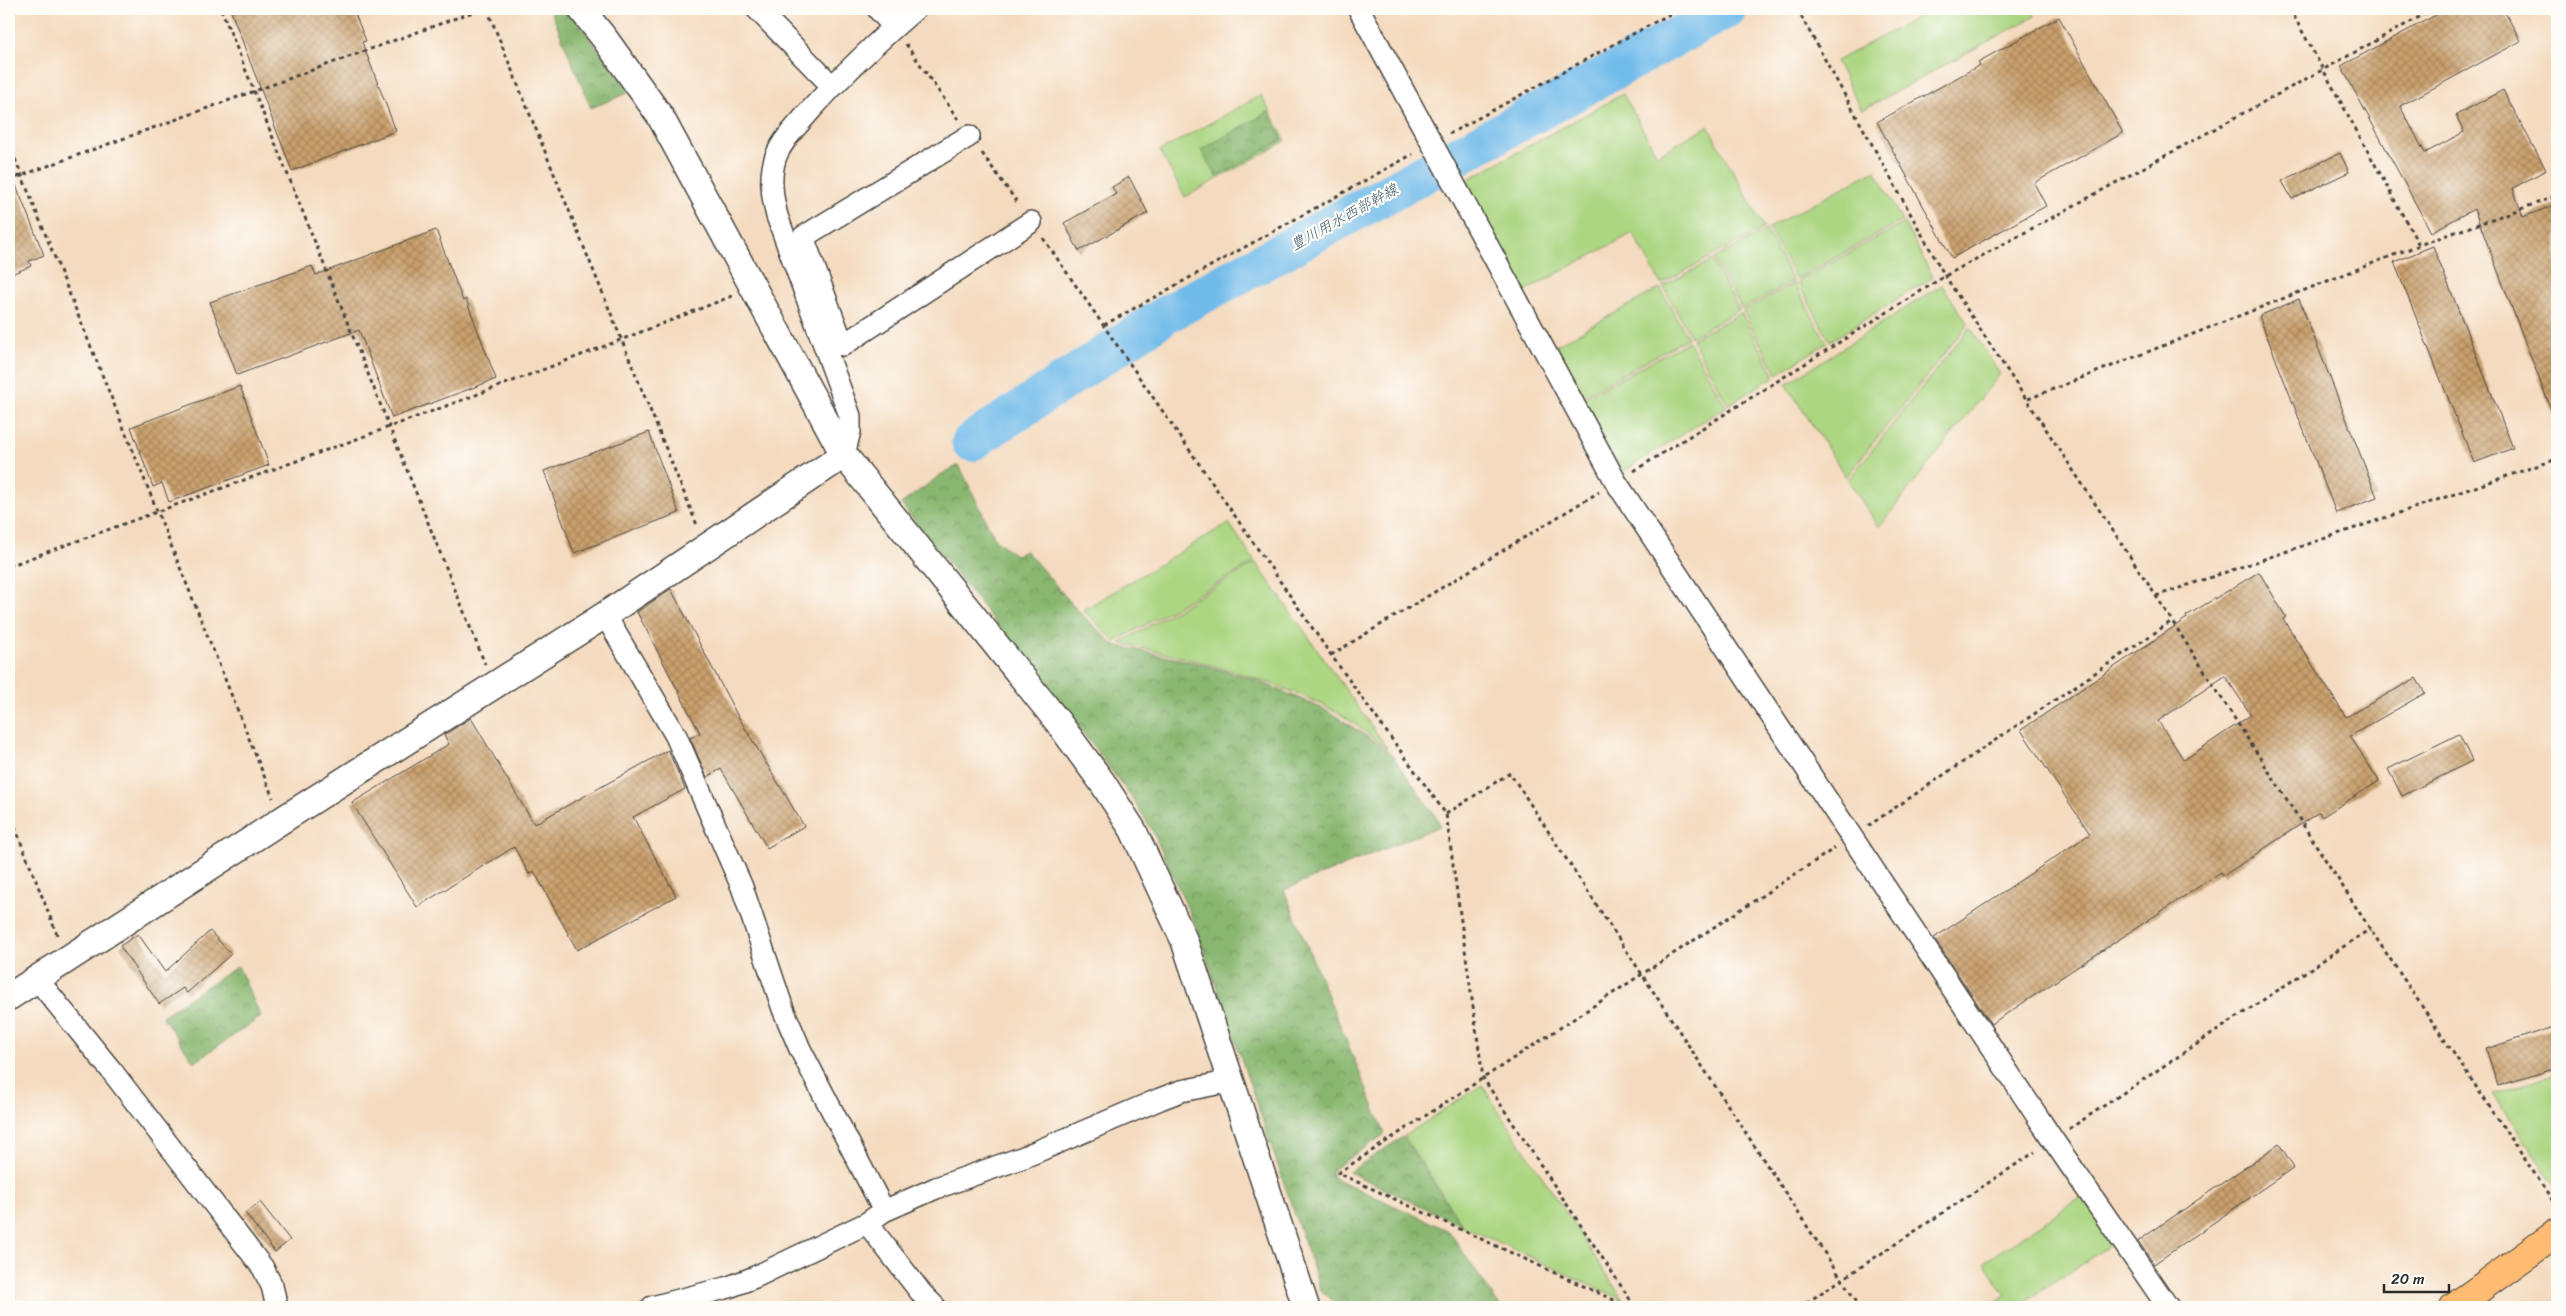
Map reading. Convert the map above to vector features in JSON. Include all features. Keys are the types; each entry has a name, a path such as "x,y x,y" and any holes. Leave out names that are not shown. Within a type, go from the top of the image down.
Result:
{"main road":[{"path":"2454,1307 2557,1233"}],"street":[{"path":"581,9 605,38 660,116 844,455 1058,722 1102,782 1133,830 1184,940 1306,1307"},
{"path":"757,9 832,86"},
{"path":"878,9 894,27"},
{"path":"9,997 282,820 605,615 844,455 850,432 850,416 784,236 772,193 772,174 776,156 788,136 832,86 915,9"},
{"path":"1359,9 1450,173 1616,482 2053,1140 2168,1307"},
{"path":"969,136 803,237 842,345 1031,222"},
{"path":"605,615 676,736 742,887 783,1010 800,1049 884,1211"},
{"path":"36,979 111,1070 263,1268 272,1286 277,1307"},
{"path":"652,1307 728,1288 866,1223 884,1211 936,1188 1024,1157 1160,1098 1182,1091 1232,1081"},
{"path":"866,1223 935,1307"}],"path":[{"path":"221,9 493,685"},
{"path":"9,180 481,9"},
{"path":"487,9 707,548"},
{"path":"1104,325 1435,146 1679,9"},
{"path":"1797,9 1945,276 2028,399 2370,929 2557,1207"},
{"path":"2290,9 2419,245"},
{"path":"1330,655 1616,482 1945,276 2434,9"},
{"path":"894,27 1104,325 1128,364 1330,655 1446,814 1483,1078 1635,1307"},
{"path":"9,144 282,820"},
{"path":"2028,399 2419,245 2557,196"},
{"path":"9,566 621,341 752,288"},
{"path":"2156,596 2557,459"},
{"path":"1629,1307 1338,1173 1643,975 2172,621"},
{"path":"1446,814 1510,773 1860,1307"},
{"path":"9,812 57,935 70,957"},
{"path":"1800,1307 2370,929"}],"green space":[{"path":"550,9 567,9 571,13 630,92 591,108"},
{"path":"1933,9 2031,9 2035,16 1862,110 1836,61"},
{"path":"1623,94 1657,155 1708,126 1764,228 1661,284 1633,233 1523,292 1463,182"},
{"path":"1261,95 1286,141 1185,197 1160,151"},
{"path":"1268,112 1283,140 1217,177 1201,150"},
{"path":"1875,170 1902,221 1796,279 1768,228"},
{"path":"1904,223 1933,277 1830,341 1797,281"},
{"path":"1766,230 1793,281 1742,309 1714,259"},
{"path":"1712,260 1739,310 1691,337 1663,286"},
{"path":"1794,283 1827,343 1777,374 1743,311"},
{"path":"1942,285 1968,324 1846,477 1786,384"},
{"path":"1660,288 1688,338 1581,397 1553,347"},
{"path":"1741,313 1775,376 1728,405 1692,339"},
{"path":"1970,327 2000,374 1879,527 1848,480"},
{"path":"1689,341 1726,407 1622,472 1582,399"},
{"path":"959,465 995,539 1015,555 1026,551 1079,612 1114,645 1201,664 1256,680 1328,711 1389,751 1437,818 1440,826 1284,890 1385,1134 1333,1169 1332,1177 1449,1231 1500,1307 1341,1307 1321,1291 1196,927 1153,832 1137,805 1094,747 901,504 942,474"},
{"path":"1229,523 1255,562 1115,642 1083,610"},
{"path":"1256,563 1387,748 1335,711 1277,686 1225,669 1120,643"},
{"path":"238,966 261,1017 194,1062 162,1016"},
{"path":"2557,1073 2557,1189 2493,1094"},
{"path":"1482,1085 1623,1300 1463,1226 1404,1136"},
{"path":"1403,1137 1461,1225 1349,1172"},
{"path":"2084,1195 2116,1241 2017,1307 1989,1307 2006,1296 1984,1262"}],"building":[{"path":"230,9 353,9 366,41 362,42 396,131 292,171"},
{"path":"2447,9 2503,9 2521,41 2400,106 2425,153 2464,132 2456,115 2503,90 2546,170 2513,188 2523,217 2557,204 2557,425 2474,209 2431,232 2341,66"},
{"path":"2059,17 2123,133 2034,183 2046,206 1952,258 1877,122 1980,65 1978,62"},
{"path":"2340,153 2349,172 2292,199 2282,181"},
{"path":"9,168 44,255 29,261 31,266 9,275"},
{"path":"1129,177 1148,213 1079,251 1064,223 1116,194 1112,187"},
{"path":"436,230 463,301 466,299 496,379 392,418 359,330 237,375 210,302 312,266 316,275"},
{"path":"2433,246 2513,448 2474,463 2394,262"},
{"path":"2299,299 2377,497 2336,513 2259,316"},
{"path":"240,386 269,465 169,502 162,483 153,487 131,427"},
{"path":"649,432 679,513 574,553 544,471"},
{"path":"2259,572 2286,617 2283,619 2346,717 2416,678 2425,693 2350,736 2379,781 2322,817 2319,812 2223,876 2221,872 1991,1024 1934,938 2090,834 2021,730 2187,618 2186,616","holes":["2225,676 2251,715 2184,760 2158,721"]},
{"path":"671,589 736,713 804,826 767,848 721,769 707,777 690,738 700,733 637,612"},
{"path":"471,718 534,824 668,750 685,789 633,817 676,896 577,950 534,871 529,874 514,847 417,907 352,803 449,744 444,735"},
{"path":"2459,734 2472,761 2402,796 2388,769"},
{"path":"210,931 231,954 187,993 183,988 159,1004 120,946 138,934 165,972"},
{"path":"2557,1026 2557,1068 2498,1086 2486,1049"},
{"path":"2279,1144 2294,1167 2154,1264 2138,1241"},
{"path":"260,1202 290,1240 275,1252 245,1213"}],"waterway":[{"name":"豊川用水西部幹線","path":"971,442 1167,314 1727,9"}]}
